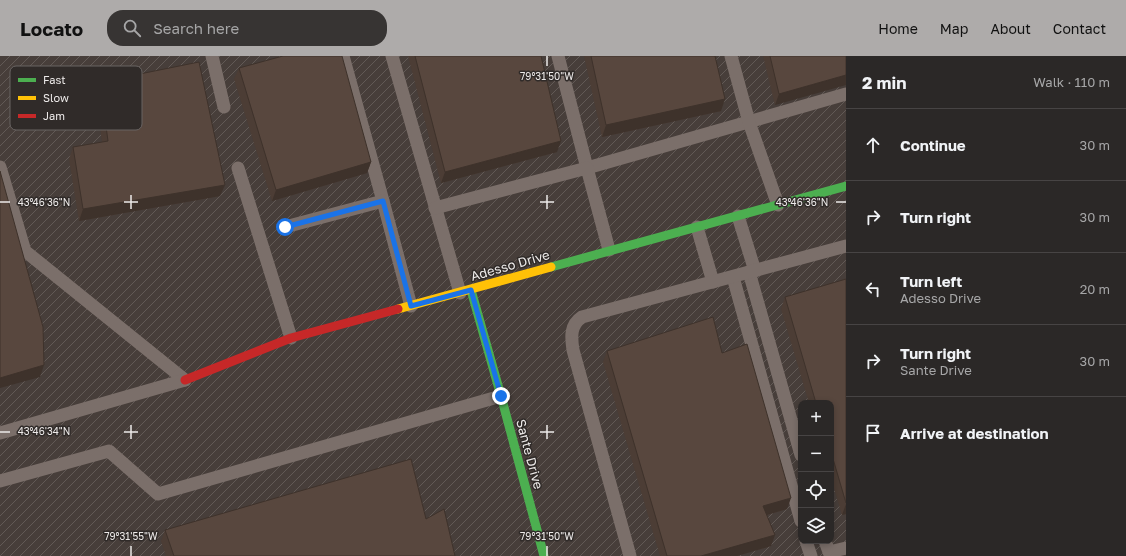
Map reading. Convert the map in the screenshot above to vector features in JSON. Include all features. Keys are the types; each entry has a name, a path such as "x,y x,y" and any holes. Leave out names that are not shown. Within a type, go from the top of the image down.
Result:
{"street":[{"name":"Adesso Drive","path":"185,380 291,338 846,186"},
{"name":"Sante Drive","path":"465,291 501,396 544,556"}],"lane":[{"path":"212,56 224,107"},
{"path":"343,56 411,306"},
{"path":"392,56 435,208 465,291"},
{"path":"558,56 609,250"},
{"path":"731,56 749,122 778,205"},
{"path":"435,208 587,168 846,94"},
{"path":"0,167 25,251 185,380"},
{"path":"238,168 291,338"},
{"path":"285,227 383,201"},
{"path":"738,216 798,444"},
{"path":"697,227 713,282"},
{"path":"630,556 573,350 571,332 574,325 582,317 846,246"},
{"path":"733,277 798,511"},
{"path":"0,433 185,380"},
{"path":"0,481 109,451 158,494 501,396"},
{"path":"807,544 811,556"},
{"path":"826,544 829,552 846,548"}],"shaded area":[{"path":"0,56 846,56 846,556 0,556"}],"building":[{"path":"283,56 342,56 371,162 276,190 239,68"},
{"path":"415,56 541,56 561,141 445,172"},
{"path":"591,56 715,56 725,99 606,125"},
{"path":"770,56 846,56 846,75 779,94"},
{"path":"199,62 225,185 83,209 73,147 108,141 107,130 142,130 142,74"},
{"path":"0,171 43,327 44,365 0,378"},
{"path":"846,279 846,503 834,462 834,400 815,400 785,297"},
{"path":"713,317 722,353 747,344 791,498 763,506 775,535 701,556 667,556 607,351"},
{"path":"411,459 426,519 444,509 455,556 174,556 165,530"}],"traffic: fast":[{"path":"551,267 846,186"},
{"path":"471,290 544,556"}],"traffic: slow":[{"path":"398,309 551,267"}],"traffic: jam":[{"path":"185,380 291,338 398,309"}],"route":[{"path":"285,227 383,201 411,306 471,290 501,396"}]}
